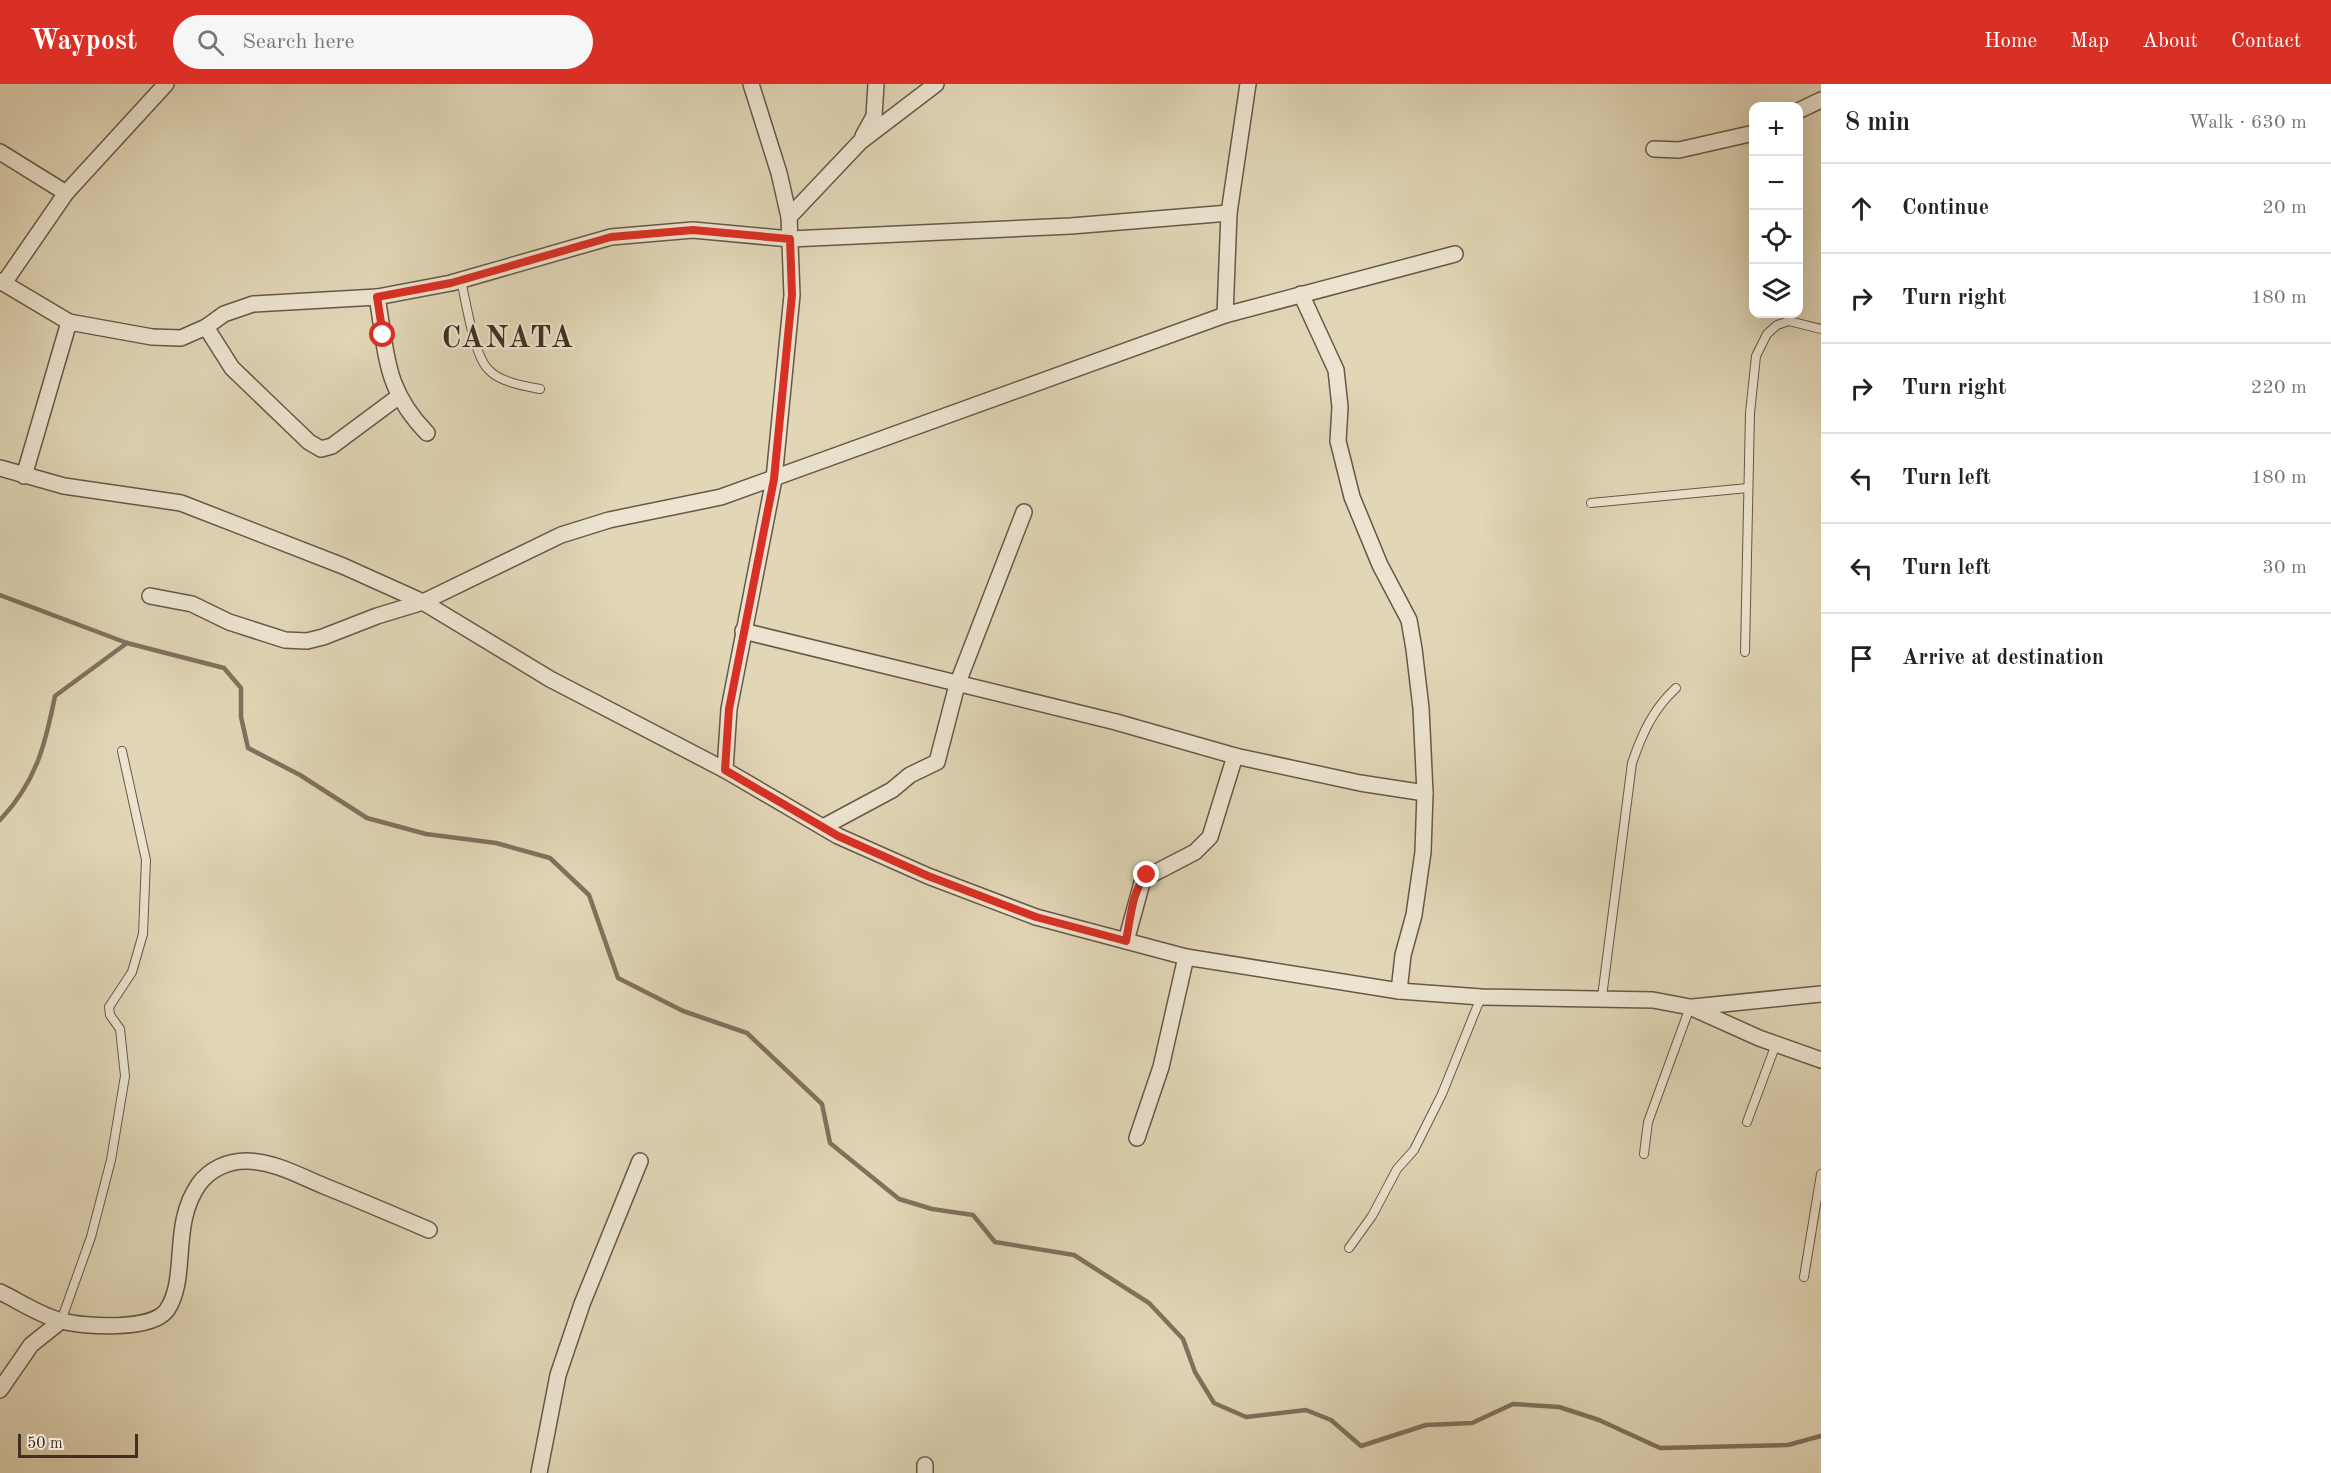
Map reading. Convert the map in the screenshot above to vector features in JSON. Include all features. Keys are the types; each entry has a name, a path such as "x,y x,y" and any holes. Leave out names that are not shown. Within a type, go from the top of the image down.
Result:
{"street":[{"path":"166,84 66,193 2,282 69,322 152,337 181,338 206,327 224,314 253,304 377,297 461,280 611,237 693,230 790,239 1071,226 1229,213"},
{"path":"725,770 729,709 774,479 792,295 789,217 779,173 751,84"},
{"path":"860,142 874,116 876,84"},
{"path":"789,217 860,142 936,84"},
{"path":"1225,315 1229,213 1248,84"},
{"path":"1803,109 1821,100"},
{"path":"1654,149 1679,150 1749,134"},
{"path":"0,152 66,193"},
{"path":"150,596 192,604 257,632 285,640 306,641 423,602 561,535 609,520 721,497 1225,315 1455,254"},
{"path":"1301,294 1336,370 1340,407 1338,441 1352,497 1380,565 1409,620 1421,708 1425,793 1420,873 1399,991"},
{"path":"377,297 391,382 398,397 427,433"},
{"path":"24,476 69,322"},
{"path":"206,327 232,368 309,442 321,449 332,446 398,397"},
{"path":"0,468 64,486 181,503 201,509 423,602 550,679 725,770 823,827 928,876 1036,917 1186,957 1399,991 1480,997 1602,997 1653,1000 1690,1007 1776,1044 1821,1060"},
{"path":"823,827 892,790 910,775 934,765 957,685 1024,512"},
{"path":"743,631 1116,722 1235,756 1359,783 1425,793"},
{"path":"1126,941 1143,879 1195,852 1210,837 1235,756"},
{"path":"1137,1138 1161,1066 1186,957"},
{"path":"1690,1007 1821,994"},
{"path":"0,1292 61,1321 117,1326 154,1320 166,1310 175,1287 183,1215 188,1199 205,1175 225,1164 247,1161 277,1166 429,1230"},
{"path":"538,1473 558,1375 582,1304 640,1161"},
{"path":"0,1390 31,1345 61,1321"}],"lane":[{"path":"461,280 479,355 487,369 522,386 540,389"},
{"path":"1745,652 1750,413 1756,356 1767,334 1777,325 1789,321 1821,329"},
{"path":"1591,503 1748,488"},
{"path":"1602,997 1632,763 1641,734 1662,701 1676,688"},
{"path":"61,1321 91,1237 111,1160 125,1076 120,1029 110,1015 109,1006 132,972 143,934 146,860 122,751"},
{"path":"1349,1248 1371,1216 1397,1169 1414,1150 1442,1094 1480,997"},
{"path":"1644,1155 1648,1122 1690,1007"},
{"path":"1746,1122 1776,1044"},
{"path":"1804,1278 1821,1174"}],"waterway":[{"path":"0,595 127,643 224,668 241,688 241,717 248,748 300,775 367,818 426,834 496,843 550,858 589,895 618,978 683,1011 747,1033 822,1104 830,1143 899,1199 932,1209 973,1215 995,1242 1074,1255 1149,1303 1183,1339 1195,1372 1214,1403 1246,1417 1306,1410 1331,1420 1361,1446 1426,1425 1472,1423 1513,1404 1559,1407 1599,1420 1660,1448 1788,1445 1821,1436"},
{"path":"0,820 31,777 43,747 55,696 127,643"}],"district":[{"name":"CANATA","path":"508,339"}],"route":[{"path":"383,335 377,297 451,283 611,237 693,230 790,239 792,295 774,479 729,709 725,770 838,836 928,876 1036,917 1126,941 1136,899 1143,879 1147,875"}]}
